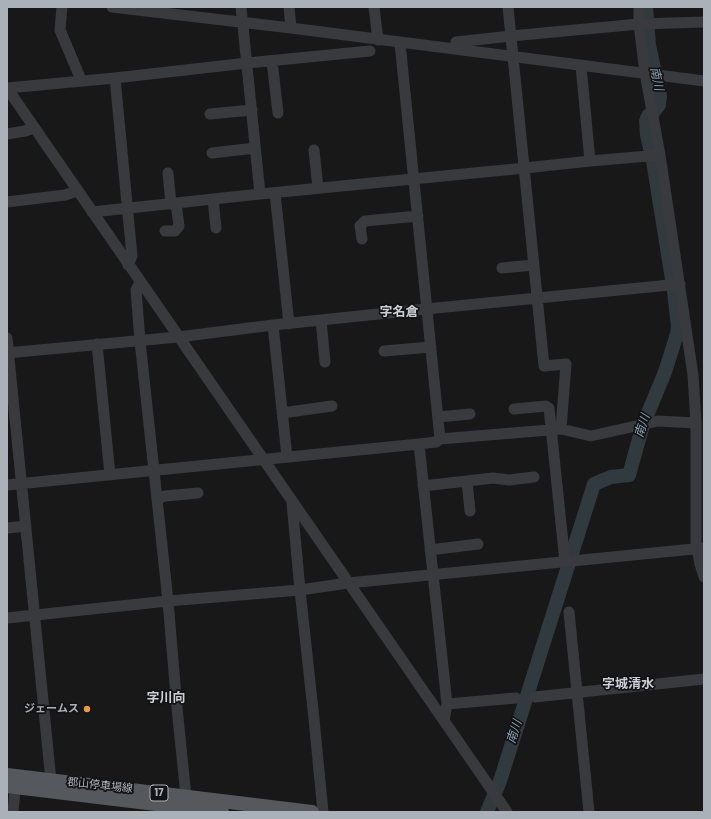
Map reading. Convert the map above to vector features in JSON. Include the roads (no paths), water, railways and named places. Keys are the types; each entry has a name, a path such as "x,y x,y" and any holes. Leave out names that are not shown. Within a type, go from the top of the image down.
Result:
{"main road":[{"name":"郡山停車場線","path":"11,781 51,781 312,812"},
{"name":"郡山停車場線","path":"11,781 222,812"}],"street":[{"path":"62,7 60,30 79,75 80,81"},
{"path":"112,7 139,8 243,23 704,81"},
{"path":"241,7 260,194"},
{"path":"289,7 291,28"},
{"path":"374,7 378,40"},
{"path":"508,7 544,366 566,364 556,430 564,562"},
{"path":"639,7 639,24 645,73 660,155 693,375 699,394 696,423 700,476 700,548 704,577"},
{"path":"456,42 639,24 704,22"},
{"path":"400,43 440,439"},
{"path":"370,51 7,88 33,128 507,812"},
{"path":"272,61 278,113"},
{"path":"581,66 590,161"},
{"path":"115,78 132,256 128,265"},
{"path":"210,114 252,110"},
{"path":"7,134 33,128"},
{"path":"212,153 255,148"},
{"path":"314,150 318,188"},
{"path":"92,212 318,188 660,155"},
{"path":"165,232 175,231 179,226 168,173"},
{"path":"7,202 65,195 77,191"},
{"path":"275,193 289,324"},
{"path":"213,199 216,228"},
{"path":"362,239 360,226 365,221 418,216"},
{"path":"502,268 534,265"},
{"path":"140,282 136,290 140,341 168,601 186,796"},
{"path":"8,353 140,341 273,325 680,284"},
{"path":"321,320 325,362"},
{"path":"273,325 287,457"},
{"path":"7,338 51,781"},
{"path":"98,344 110,475"},
{"path":"384,351 431,347"},
{"path":"282,413 332,406"},
{"path":"514,409 547,406 556,430"},
{"path":"438,417 470,414"},
{"path":"7,486 419,444 436,442 440,439 556,430 591,436 658,421 696,423"},
{"path":"419,444 447,704 444,721"},
{"path":"423,486 493,478 509,480 534,477"},
{"path":"467,481 470,512"},
{"path":"157,499 165,496 198,493"},
{"path":"292,502 323,812"},
{"path":"7,528 26,526"},
{"path":"430,550 478,544"},
{"path":"7,618 168,601 300,590 348,583 700,548"},
{"path":"570,612 589,812"},
{"path":"535,697 704,679"},
{"path":"447,704 516,698"},
{"path":"11,781 12,812"}],"waterway":[{"name":"南川","path":"487,812 500,781 594,484 611,477 629,475 643,425 665,372 677,334 678,326 674,292 653,161 647,135 646,121 648,116 659,105 660,96 649,45 646,7"}],"place":[{"name":"ジェームス","path":"87,709"}],"district":[{"name":"字名倉","path":"399,313"},
{"name":"字城清水","path":"628,685"},
{"name":"字川向","path":"166,699"}]}
